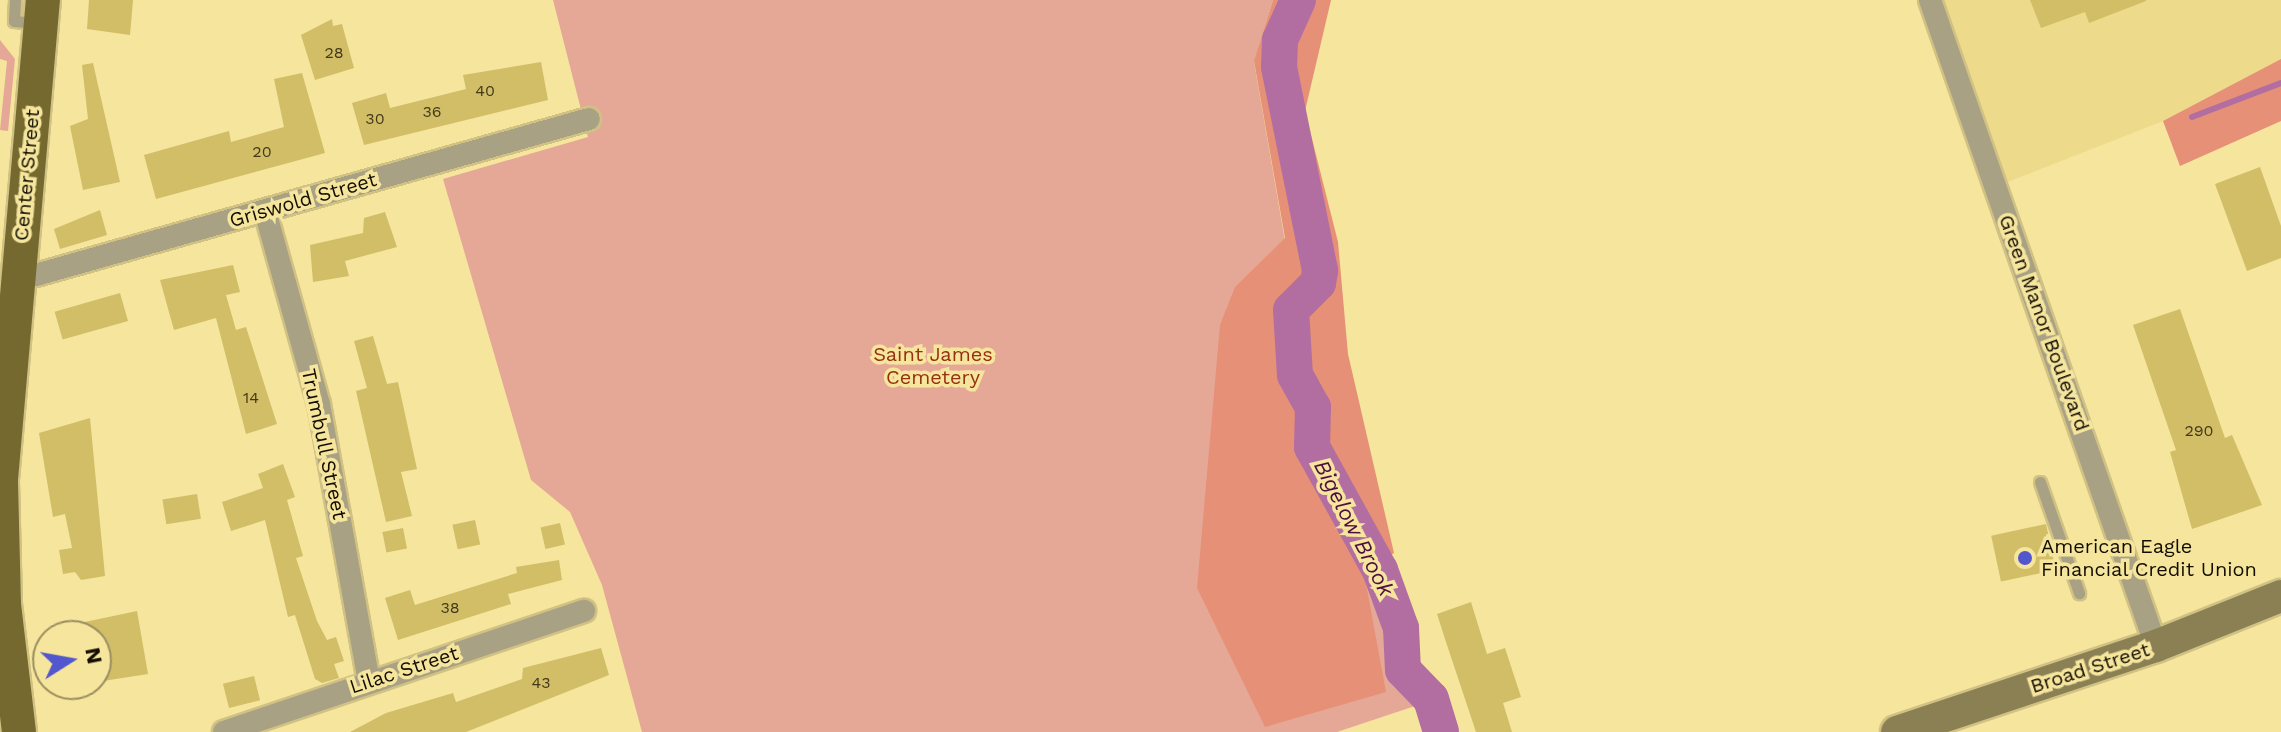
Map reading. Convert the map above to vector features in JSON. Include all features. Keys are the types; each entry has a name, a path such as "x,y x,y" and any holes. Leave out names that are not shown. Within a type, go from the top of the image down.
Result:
{"main road":[{"name":"Center Street","path":"19,732 2,563 4,391 18,280 33,15"},
{"name":"Broad Street","path":"1897,732 2156,646 2281,596"}],"street":[{"name":"Green Manor Boulevard","path":"1930,0 2156,646"},
{"name":"Griswold Street","path":"18,280 589,119"},
{"name":"Trumbull Street","path":"265,211 319,404 369,681"},
{"name":"Lilac Street","path":"224,732 584,611"}],"lane":[{"path":"15,0 33,15"},
{"path":"0,19 33,15"},
{"path":"2040,482 2079,593"}],"shaded area":[{"path":"1273,0 1331,0 1305,111 1338,242 1348,354 1394,553 1364,573 1386,692 1265,727 1197,588 1220,325 1235,287 1285,238 1254,61"},
{"path":"1930,0 2281,0 2281,59 2163,121 1995,187"},
{"path":"2281,59 2281,121 2180,166 2163,121"}],"green space":[{"name":"Saint James Cemetery","path":"553,0 1273,0 1254,62 1292,281 1424,703 1337,732 642,732 602,585 570,512 531,480 443,179 588,137"},
{"path":"0,40 15,59 8,131 0,130 7,61 0,59"}],"building":[{"path":"89,0 133,0 130,35 87,29"},
{"path":"2030,0 2146,1 2089,23 2085,12 2041,28"},
{"path":"332,19 333,26 342,24 354,68 315,80 301,35"},
{"path":"541,62 548,100 364,145 352,103 386,93 390,108 466,89 463,75"},
{"path":"93,63 120,182 83,190 70,126 88,119 82,65"},
{"path":"302,73 325,153 156,199 144,155 229,131 231,142 284,127 274,79"},
{"path":"2260,167 2281,226 2281,258 2247,271 2215,184"},
{"path":"100,210 107,235 60,249 54,229"},
{"path":"385,212 397,247 345,261 349,276 313,282 310,245 363,233 364,218"},
{"path":"233,265 240,292 226,295 236,330 246,327 277,424 246,434 216,318 174,330 160,280"},
{"path":"120,293 128,321 63,340 55,312"},
{"path":"2180,309 2225,438 2232,435 2262,505 2192,529 2170,452 2176,450 2133,325"},
{"path":"373,336 387,384 398,382 417,469 401,472 412,516 386,522 356,391 367,388 354,341"},
{"path":"90,418 105,576 81,580 75,572 63,574 59,550 72,548 65,514 53,517 39,433"},
{"path":"283,464 295,497 287,500 303,556 296,558 317,621 327,640 336,637 344,661 334,664 339,678 322,683 315,679 295,615 288,617 265,520 231,531 222,502 263,488 258,474"},
{"path":"197,494 201,519 166,524 162,499"},
{"path":"475,520 480,544 458,549 453,525"},
{"path":"560,523 565,544 545,549 541,527"},
{"name":"American Eagle Financial Credit Union","path":"2046,524 2056,570 2001,582 1991,536"},
{"path":"403,528 407,549 386,553 382,532"},
{"path":"559,560 562,580 508,594 511,604 398,640 385,598 410,590 415,605 517,573 516,567"},
{"path":"1471,602 1487,654 1505,648 1521,697 1503,703 1512,732 1476,732 1437,614"},
{"path":"137,611 148,674 112,680 112,620 94,620"},
{"path":"601,648 609,675 466,732 350,732 386,713 453,693 456,702 522,679 523,668"},
{"path":"254,676 260,700 229,708 223,684"}],"waterway":[{"name":"Bigelow Brook","path":"1298,0 1280,40 1279,67 1320,271 1318,283 1291,310 1295,375 1313,407 1312,447 1380,570 1401,628 1403,670 1431,699 1441,732"},
{"path":"2192,117 2281,83"}],"place":[{"name":"American Eagle Financial Credit Union","path":"2025,558"}]}
